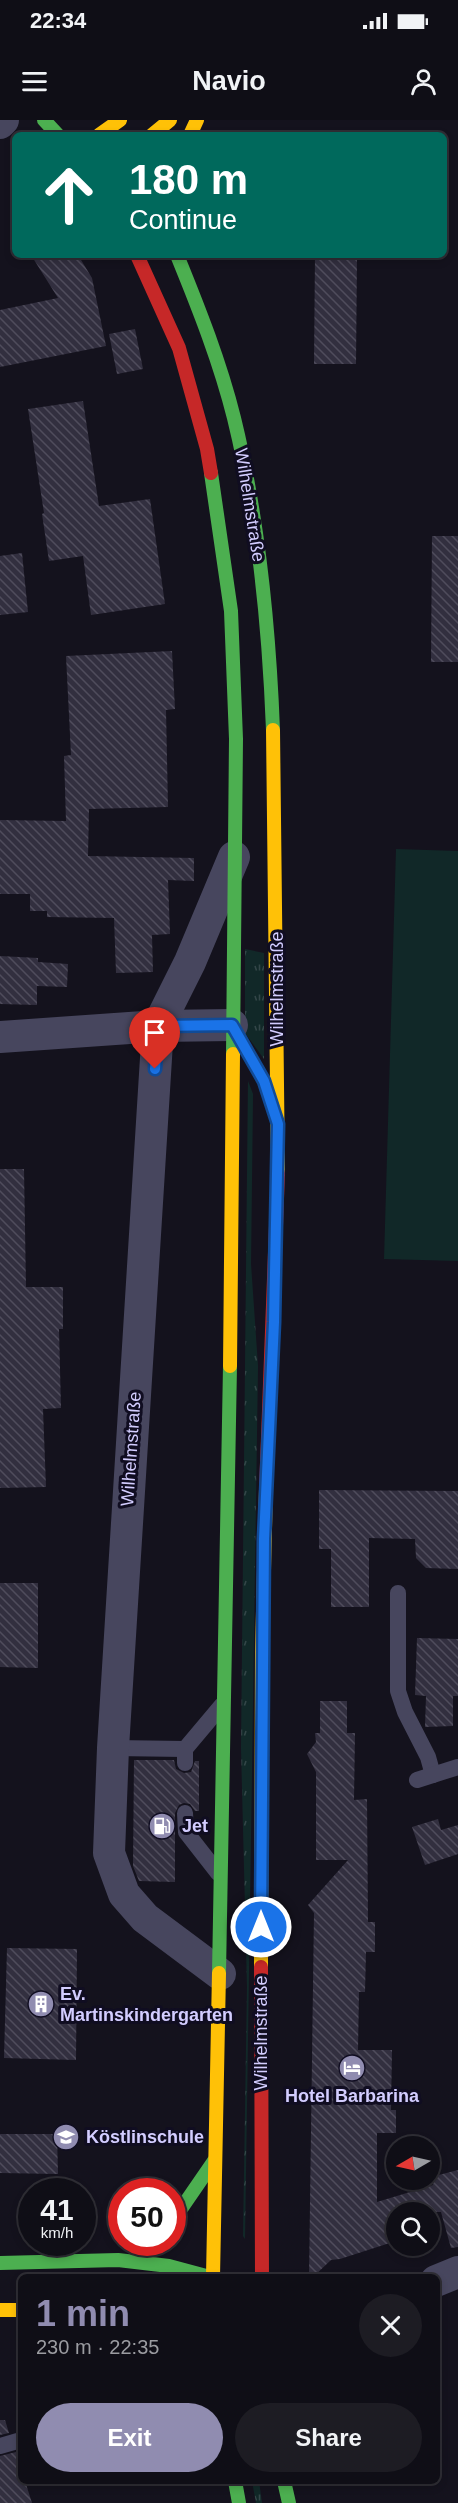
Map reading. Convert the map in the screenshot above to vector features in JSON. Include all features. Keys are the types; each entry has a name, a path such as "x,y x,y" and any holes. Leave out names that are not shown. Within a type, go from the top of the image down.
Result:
{"main road":[{"path":"44,120 55,132"},
{"path":"105,132 120,120"},
{"path":"156,132 170,120"},
{"name":"Wilhelmstraße","path":"138,258 179,348 207,449 231,611 236,739 234,856 238,942 232,1025 229,1509 220,1974 211,2274"},
{"name":"Wilhelmstraße","path":"178,258 212,339 241,441 265,606 273,712 277,827 271,942 278,1124 262,1675 262,2274"},
{"path":"188,258 189,281"},
{"path":"232,1025 249,1052"},
{"path":"264,1081 278,1124"},
{"path":"186,2202 214,2161"},
{"path":"118,2260 125,2256"},
{"path":"0,2263 118,2260 169,2266 200,2274"},
{"path":"0,2310 18,2310"},
{"path":"236,2484 239,2503"},
{"path":"285,2484 289,2503"}],"street":[{"name":"Wilhelmstraße","path":"220,1974 145,1918 124,1894 109,1853 113,1748 158,1026 190,962 234,856"},
{"path":"0,1037 158,1026 232,1025"},
{"path":"440,2279 458,2272"}],"lane":[{"path":"398,1593 398,1691 405,1712 428,1757 433,1774"},
{"path":"113,1748 185,1756 225,1702"},
{"path":"417,1780 458,1767"},
{"path":"185,1813 186,1832 221,1877"},
{"path":"0,2446 18,2441"}],"green space":[{"path":"396,849 458,851 458,1261 384,1259"},
{"path":"245,949 264,953 264,1059 245,1033"},
{"path":"248,1081 253,1094 251,1264 258,1366 245,2239 243,2236 247,1987 241,1748"},
{"path":"253,2484 259,2484 262,2503 256,2503"}],"building":[{"path":"33,258 80,258 92,278 106,346 0,367 0,310 58,298"},
{"path":"315,258 357,258 356,364 314,364"},
{"path":"135,329 143,369 117,374 109,334"},
{"path":"83,401 99,506 150,499 165,604 91,615 83,556 49,561 28,409"},
{"path":"432,536 458,536 458,662 431,662"},
{"path":"22,553 28,612 0,615 0,556"},
{"path":"172,651 175,709 166,710 168,807 89,809 88,856 194,858 194,881 168,880 170,934 152,935 153,972 116,973 114,918 47,917 47,911 30,911 30,894 0,894 0,820 66,821 64,756 71,755 66,656"},
{"path":"0,956 38,958 38,962 68,964 67,987 37,986 37,1005 0,1004"},
{"path":"0,1169 24,1169 26,1287 63,1287 63,1329 59,1329 61,1408 43,1409 46,1487 0,1488"},
{"path":"319,1490 458,1491 458,1569 426,1568 416,1558 415,1539 369,1538 369,1607 331,1607 331,1549 319,1549"},
{"path":"0,1583 38,1583 38,1668 0,1667"},
{"path":"417,1638 458,1639 458,1696 453,1696 453,1726 425,1727 426,1696 415,1695"},
{"path":"320,1701 347,1701 347,1733 355,1733 354,1800 367,1799 368,1922 375,1922 375,1952 366,1952 365,1992 359,1992 358,2050 392,2050 391,2110 396,2110 396,2133 377,2133 377,2202 417,2190 440,2190 440,2175 458,2170 458,2247 451,2248 440,2212 440,2202 386,2202 386,2244 331,2260 316,2274 309,2274 314,1913 308,1905 348,1860 316,1860 316,1772 307,1754 316,1742 315,1733 320,1733"},
{"path":"134,1760 174,1760 176,1769 184,1773 191,1772 195,1761 199,1761 199,1811 195,1811 190,1804 184,1803 179,1805 175,1813 175,1882 139,1881 133,1866"},
{"path":"438,1819 441,1830 458,1825 458,1854 425,1865 412,1827"},
{"name":"Ev. Martinskindergarten","path":"7,1948 77,1949 76,2060 4,2058"},
{"path":"0,2134 57,2134 58,2174 0,2173"},
{"path":"0,2420 5,2420 9,2433 0,2435"},
{"path":"16,2452 18,2484 26,2484 32,2503 0,2503 0,2456"}],"traffic: fast":[{"path":"44,120 55,132"},
{"path":"178,258 222,376 243,456 261,573 269,652 273,730"},
{"path":"211,473 231,611 236,739 233,1054"},
{"path":"219,1973 230,1366"},
{"path":"186,2202 214,2161"},
{"path":"0,2263 118,2260 169,2266 199,2274"},
{"path":"236,2484 239,2503"},
{"path":"285,2484 289,2503"}],"traffic: slow":[{"path":"103,132 120,120"},
{"path":"156,132 170,120"},
{"path":"191,132 197,120"},
{"path":"273,730 278,1173"},
{"path":"230,1366 233,1054"},
{"path":"261,1967 262,1652 266,1489"},
{"path":"213,2274 219,1973"},
{"path":"0,2310 18,2310"}],"traffic: jam":[{"path":"138,258 179,348 207,449 211,473"},
{"path":"266,1489 278,1173"},
{"path":"261,1967 262,2274"}],"place":[{"name":"Jet","path":"162,1826"},
{"name":"Ev. Martinskindergarten","path":"41,2004"},
{"name":"Hotel Barbarina","path":"352,2068"},
{"name":"Köstlinschule","path":"66,2137"}],"route":[{"path":"155,1069 158,1026 232,1025 264,1081 278,1124 274,1322 264,1539 261,1927"}]}
